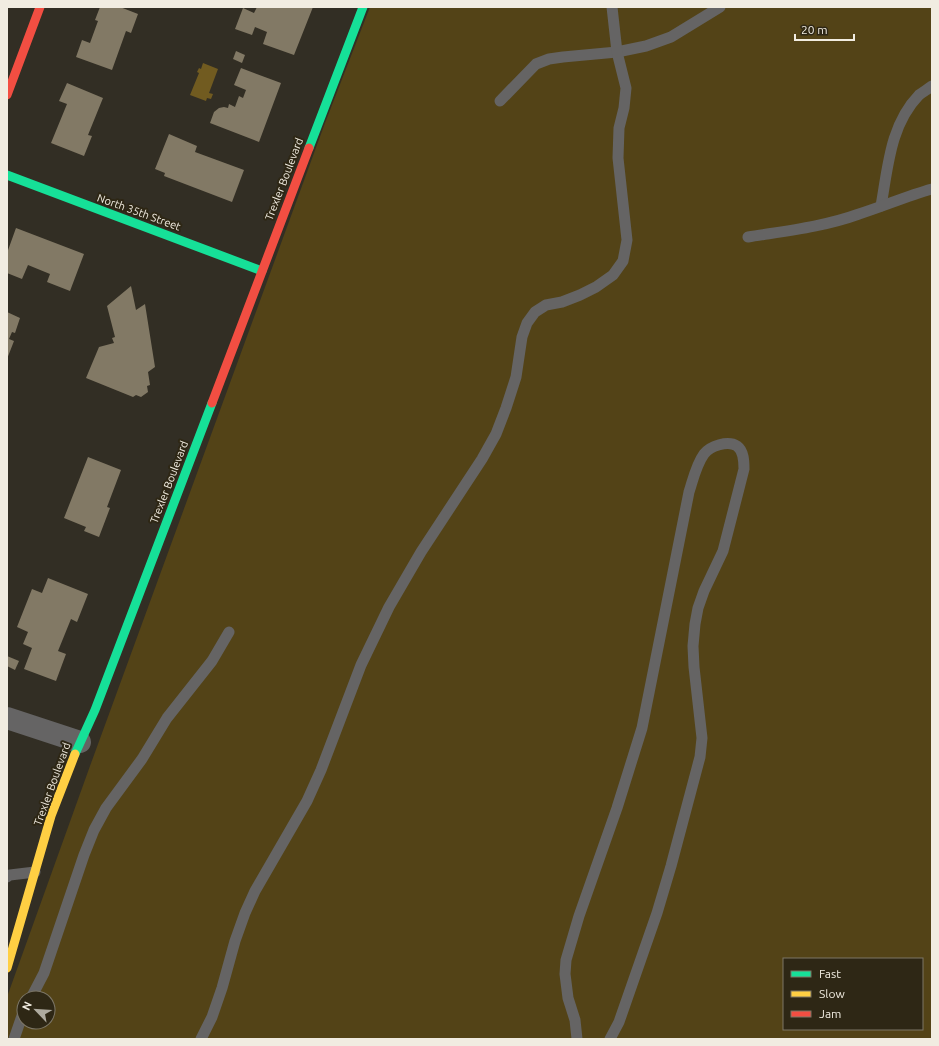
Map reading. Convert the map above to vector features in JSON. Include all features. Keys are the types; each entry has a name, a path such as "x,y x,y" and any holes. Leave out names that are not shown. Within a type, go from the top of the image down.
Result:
{"street":[{"path":"7,96 40,7"},
{"name":"Trexler Boulevard","path":"7,968 51,816 80,742 95,710 363,7"},
{"name":"North 35th Street","path":"7,175 262,271"},
{"path":"7,718 80,742"}],"lane":[{"path":"201,1039 212,1017 245,913 255,891 307,801 326,757 361,666 389,607 420,552 482,460 496,434 516,377 522,337 527,323 535,312 546,305 568,300 596,287 613,275 623,261 627,240 618,158 619,128 624,108 626,88 617,52 612,7"},
{"path":"500,101 536,64 562,57 617,52 646,46 671,37 720,7"},
{"path":"881,206 890,152 894,137 902,118 920,95 932,86"},
{"path":"748,237 820,225 859,214 932,189"},
{"path":"577,1039 575,1020 568,998 565,974 566,960 578,916 617,808 642,728 694,474 704,454 717,445 729,443 738,447 744,456 744,469 723,551 704,591 698,608 695,624 693,646 702,738 700,757 676,850 657,914 619,1022 610,1039"},
{"path":"35,990 44,973 84,855 103,814 121,786 142,759 167,718 212,661 229,632"},
{"path":"7,877 10,874 35,872"}],"shaded area":[{"path":"370,7 932,7 932,1039 7,1039 7,997 325,123"},
{"path":"203,63 218,69 209,93 213,94 211,99 207,98 206,101 190,95 199,73 197,72 199,68 201,69"}],"building":[{"path":"100,7 120,7 138,14 131,33 126,31 112,70 76,57 82,40 90,43 98,21 95,20"},
{"path":"257,7 313,7 294,55 263,44 267,32 255,27 252,35 235,29 243,8 254,13"},
{"path":"236,51 245,55 242,63 233,59"},
{"path":"241,68 281,83 259,142 210,123 214,112 219,108 228,108 229,104 235,107 239,96 243,98 246,90 234,85"},
{"path":"67,83 103,98 88,135 92,136 84,156 51,143 67,104 59,101"},
{"path":"169,134 197,146 195,152 244,170 232,202 164,176 165,173 155,169"},
{"path":"16,228 84,254 70,291 47,282 50,274 28,265 22,279 7,273 7,253"},
{"path":"131,286 136,310 145,304 155,367 148,372 150,385 147,386 148,392 141,397 136,395 133,397 86,378 99,347 114,343 112,338 115,337 107,306"},
{"path":"7,312 20,318 15,333 12,332 9,339 14,341 7,359"},
{"path":"88,457 121,470 107,507 110,508 99,537 84,531 86,527 64,518"},
{"path":"48,578 88,594 77,622 71,619 58,651 66,654 56,681 24,669 32,648 23,644 28,632 17,627 32,589 42,593"},
{"path":"7,656 19,661 15,670 7,666"}],"traffic: fast":[{"path":"309,148 363,7"},
{"path":"7,175 262,271"},
{"path":"75,754 95,710 212,403"}],"traffic: slow":[{"path":"7,968 51,816 75,754"}],"traffic: jam":[{"path":"7,95 40,7"},
{"path":"212,403 309,148"}]}
